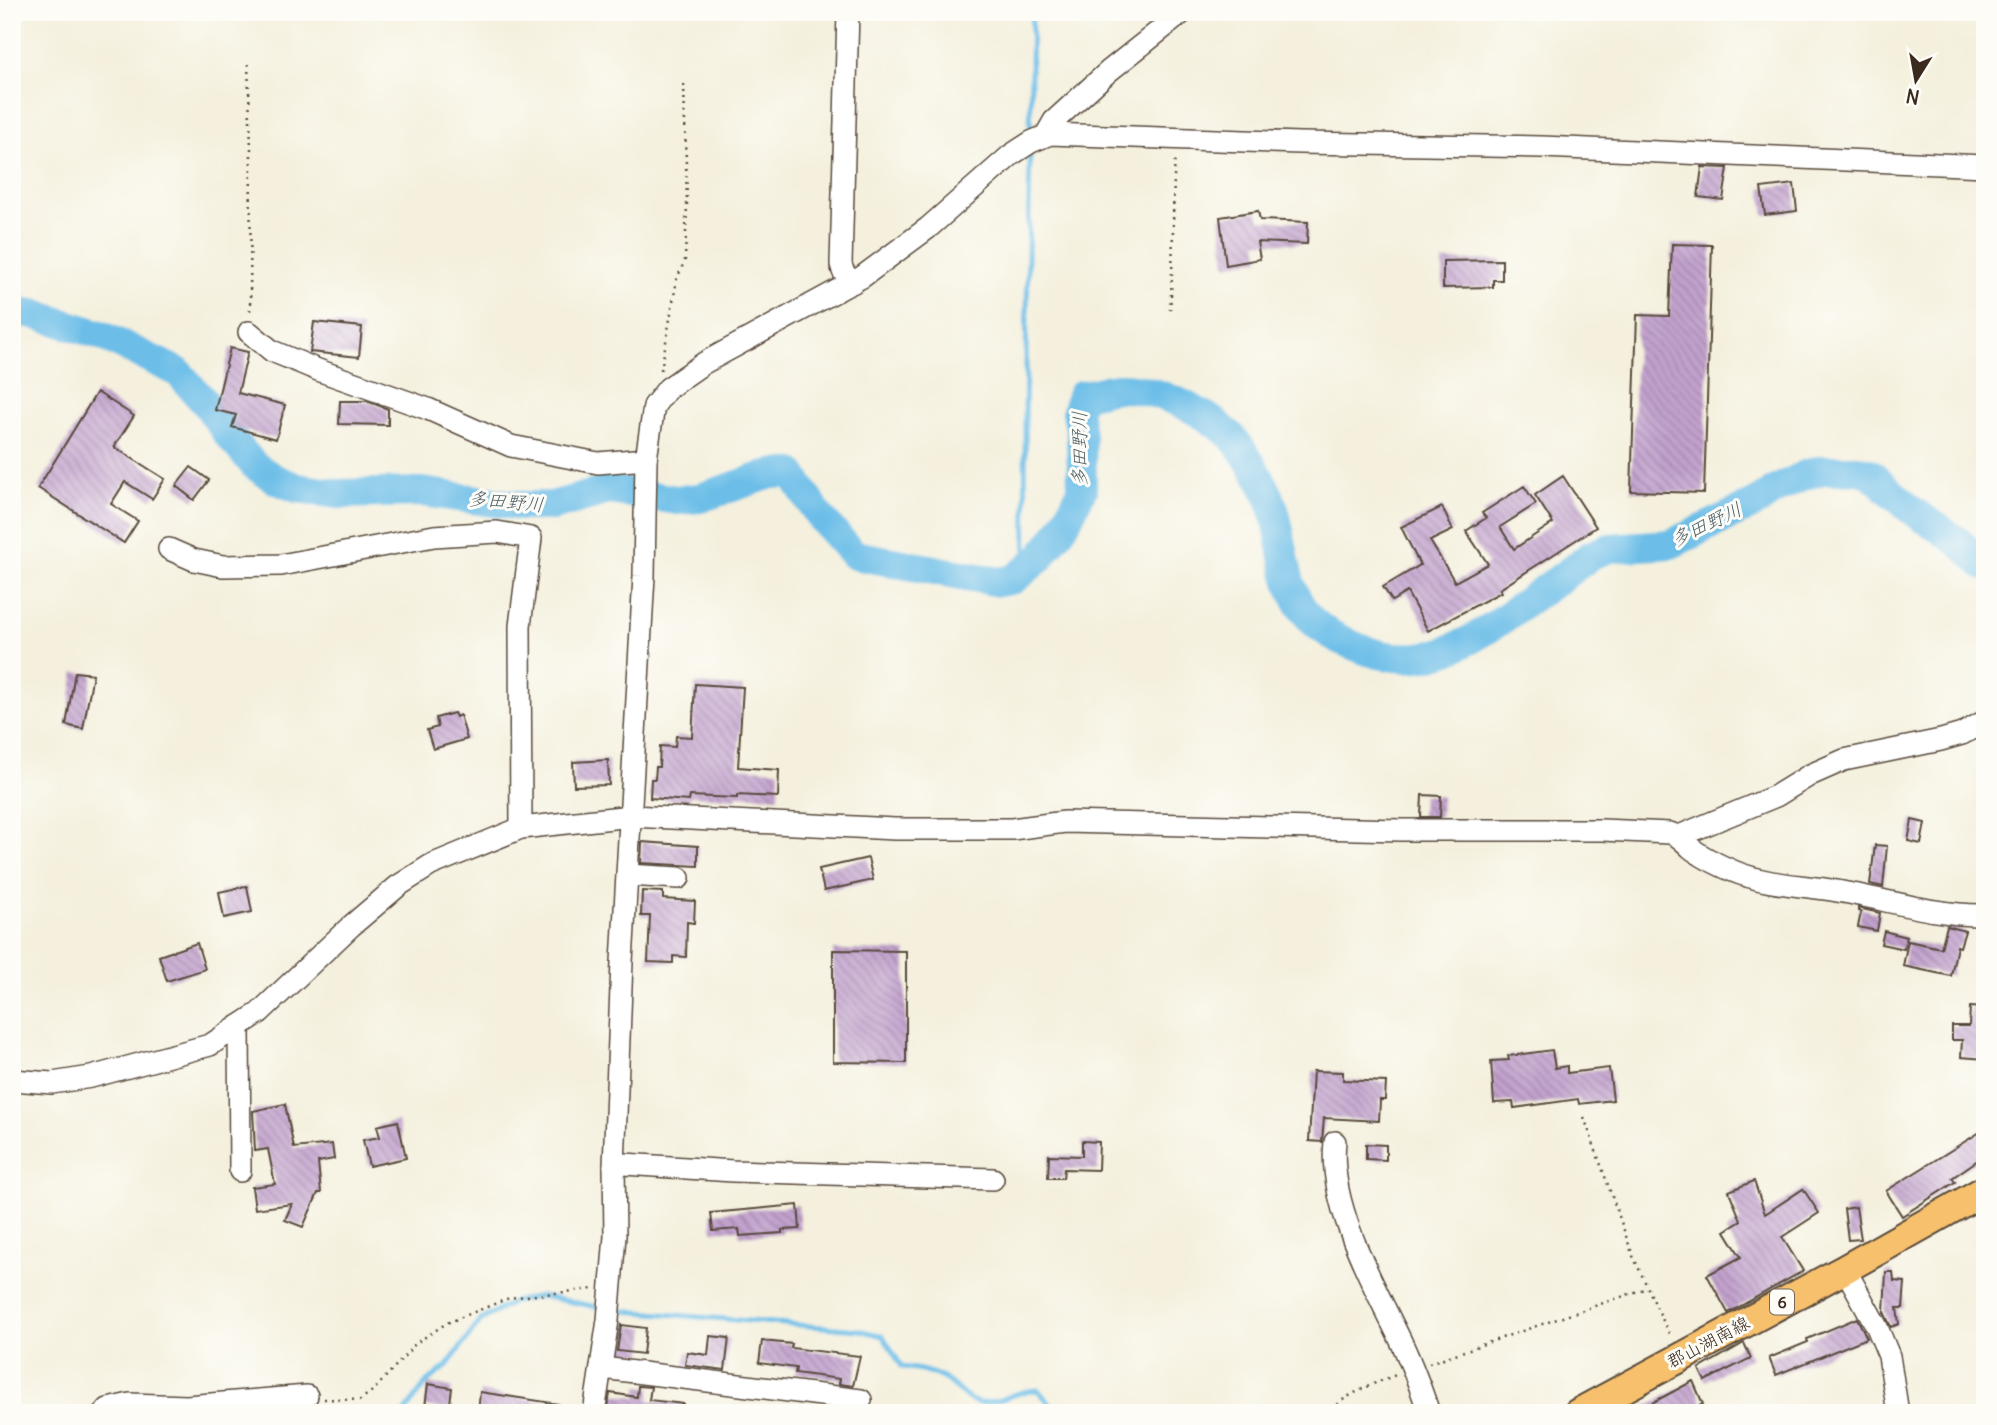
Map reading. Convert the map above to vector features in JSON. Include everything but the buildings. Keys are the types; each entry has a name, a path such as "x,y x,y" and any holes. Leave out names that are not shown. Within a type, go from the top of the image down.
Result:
{"main road":[{"name":"郡山湖南線","path":"1578,1413 1985,1190"}],"street":[{"path":"848,12 841,264 852,283"},
{"path":"1046,135 1049,127 1070,106 1183,12"},
{"path":"594,1413 602,1368 615,1236 614,1166 644,576 646,459 650,418 654,406 678,380 704,363 852,283 928,228 1011,155 1046,135 1556,147 1985,166"},
{"path":"249,332 272,351 428,409 510,446 598,463 646,459"},
{"path":"169,549 194,560 223,566 281,565 434,536 497,532 531,538 520,626 521,828"},
{"path":"1679,836 1776,796 1810,775 1844,760 1941,740 1962,734 1985,721"},
{"path":"12,1080 52,1083 91,1077 210,1045 259,1013 351,926 398,886 431,865 521,828 631,816 895,829 1012,829 1065,821 1400,830 1602,830 1670,833 1679,836 1691,847 1734,872 1756,878 1788,886 1835,891 1962,915 1985,915"},
{"path":"627,874 679,878"},
{"path":"239,1026 240,1171"},
{"path":"1335,1142 1334,1171 1347,1220 1368,1277 1413,1369 1429,1413"},
{"path":"614,1166 624,1164 733,1171 993,1179"},
{"path":"1845,1269 1877,1327 1889,1356 1898,1413"},
{"path":"602,1368 861,1400"},
{"path":"105,1413 108,1409 130,1404 187,1406 307,1396"}],"path":[{"path":"248,64 251,148 249,332"},
{"path":"660,397 659,383 673,295 685,260 687,204 684,84"},
{"path":"1170,310 1174,260 1172,217 1176,139"},
{"path":"1584,1116 1623,1231 1679,1357"},
{"path":"307,1396 335,1401 360,1400 375,1390 416,1343 447,1323 509,1298 610,1287"},
{"path":"1326,1413 1365,1387 1647,1288"}],"waterway":[{"path":"1030,138 1032,12"},
{"path":"1026,572 1025,418 1030,151"},
{"name":"多田野川","path":"12,311 34,314 101,335 178,372 255,466 275,479 297,488 337,494 422,492 521,506 552,506 609,490 677,500 700,498 771,474 792,473 820,517 854,555 999,582 1014,579 1040,558 1064,526 1082,490 1081,435 1077,411 1081,395 1118,388 1146,391 1177,402 1206,417 1229,434 1240,447 1271,501 1287,572 1297,600 1309,618 1326,632 1352,645 1401,658 1423,657 1465,642 1485,631 1591,555 1610,548 1671,544 1756,503 1805,475 1822,470 1858,470 1870,473 1910,509 1959,542 1985,566"},
{"path":"404,1413 427,1382 446,1367 481,1320 513,1302 541,1296 603,1308"},
{"path":"613,1310 859,1330 883,1336 902,1367 939,1376 973,1401 991,1402 1038,1390 1058,1413"}]}
